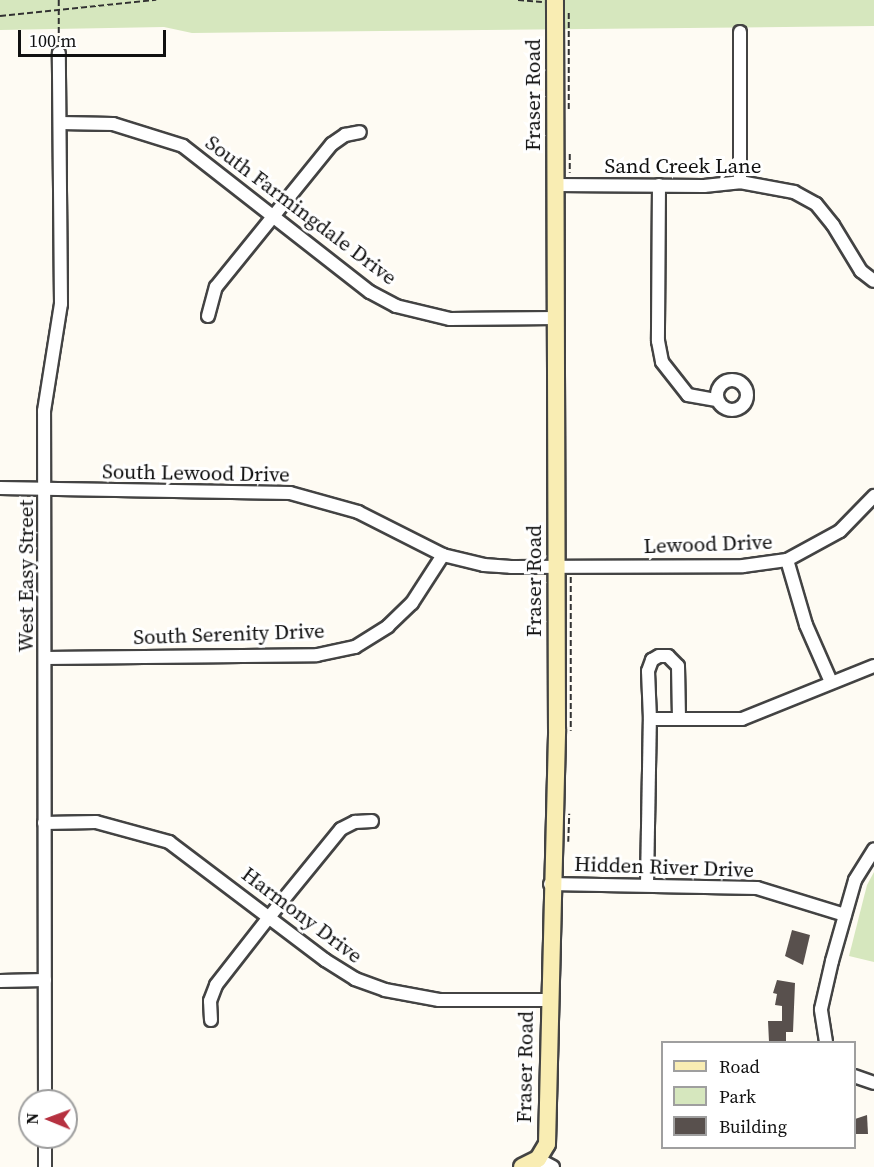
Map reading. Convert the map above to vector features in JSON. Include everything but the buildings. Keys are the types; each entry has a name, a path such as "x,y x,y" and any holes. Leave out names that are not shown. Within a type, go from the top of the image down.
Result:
{"street":[{"name":"Fraser Road","path":"545,1163 550,884 557,729 555,1"},
{"path":"740,32 740,182"},
{"name":"West Easy Street","path":"45,1089 44,411 61,304 59,53"},
{"name":"South Farmingdale Drive","path":"60,123 113,124 183,146 370,292 396,306 450,319 556,318"},
{"path":"208,316 216,287 273,215 332,144 345,135 360,132"},
{"name":"Sand Creek Lane","path":"556,185 740,182 794,192 816,204 833,225 861,271 874,281"},
{"path":"659,185 658,341 662,362 688,394 717,400"},
{"name":"South Lewood Drive","path":"0,488 45,491 290,493 358,512 443,555 484,565 557,567"},
{"name":"Lewood Drive","path":"557,567 742,566 787,560 840,531 874,496"},
{"name":"South Serenity Drive","path":"45,658 317,655 355,647 388,626 412,603 443,555"},
{"path":"787,560 806,625 831,682"},
{"path":"647,884 650,719 648,671 652,660 659,656 668,656 678,666 679,719"},
{"path":"650,719 742,719 874,666"},
{"path":"857,674 874,675"},
{"path":"211,1020 210,1001 216,985 270,916 341,829 355,822 372,821"},
{"name":"Harmony Drive","path":"44,823 96,822 169,842 355,979 385,990 415,999 548,1000"},
{"path":"826,1041 821,1009 844,915 855,880 874,850"},
{"name":"Hidden River Drive","path":"550,884 647,884 757,888 844,915"},
{"path":"0,981 45,980"},
{"path":"856,1076 874,1083"},
{"path":"45,1149 45,1167"},
{"path":"522,1167 545,1163"}],"path":[{"path":"59,0 59,53"},
{"path":"0,16 156,0"},
{"path":"518,0 555,1"}],"green space":[{"path":"0,0 874,0 874,26 192,33 164,27 0,30"},
{"path":"874,872 874,962 849,956 867,885"}]}
